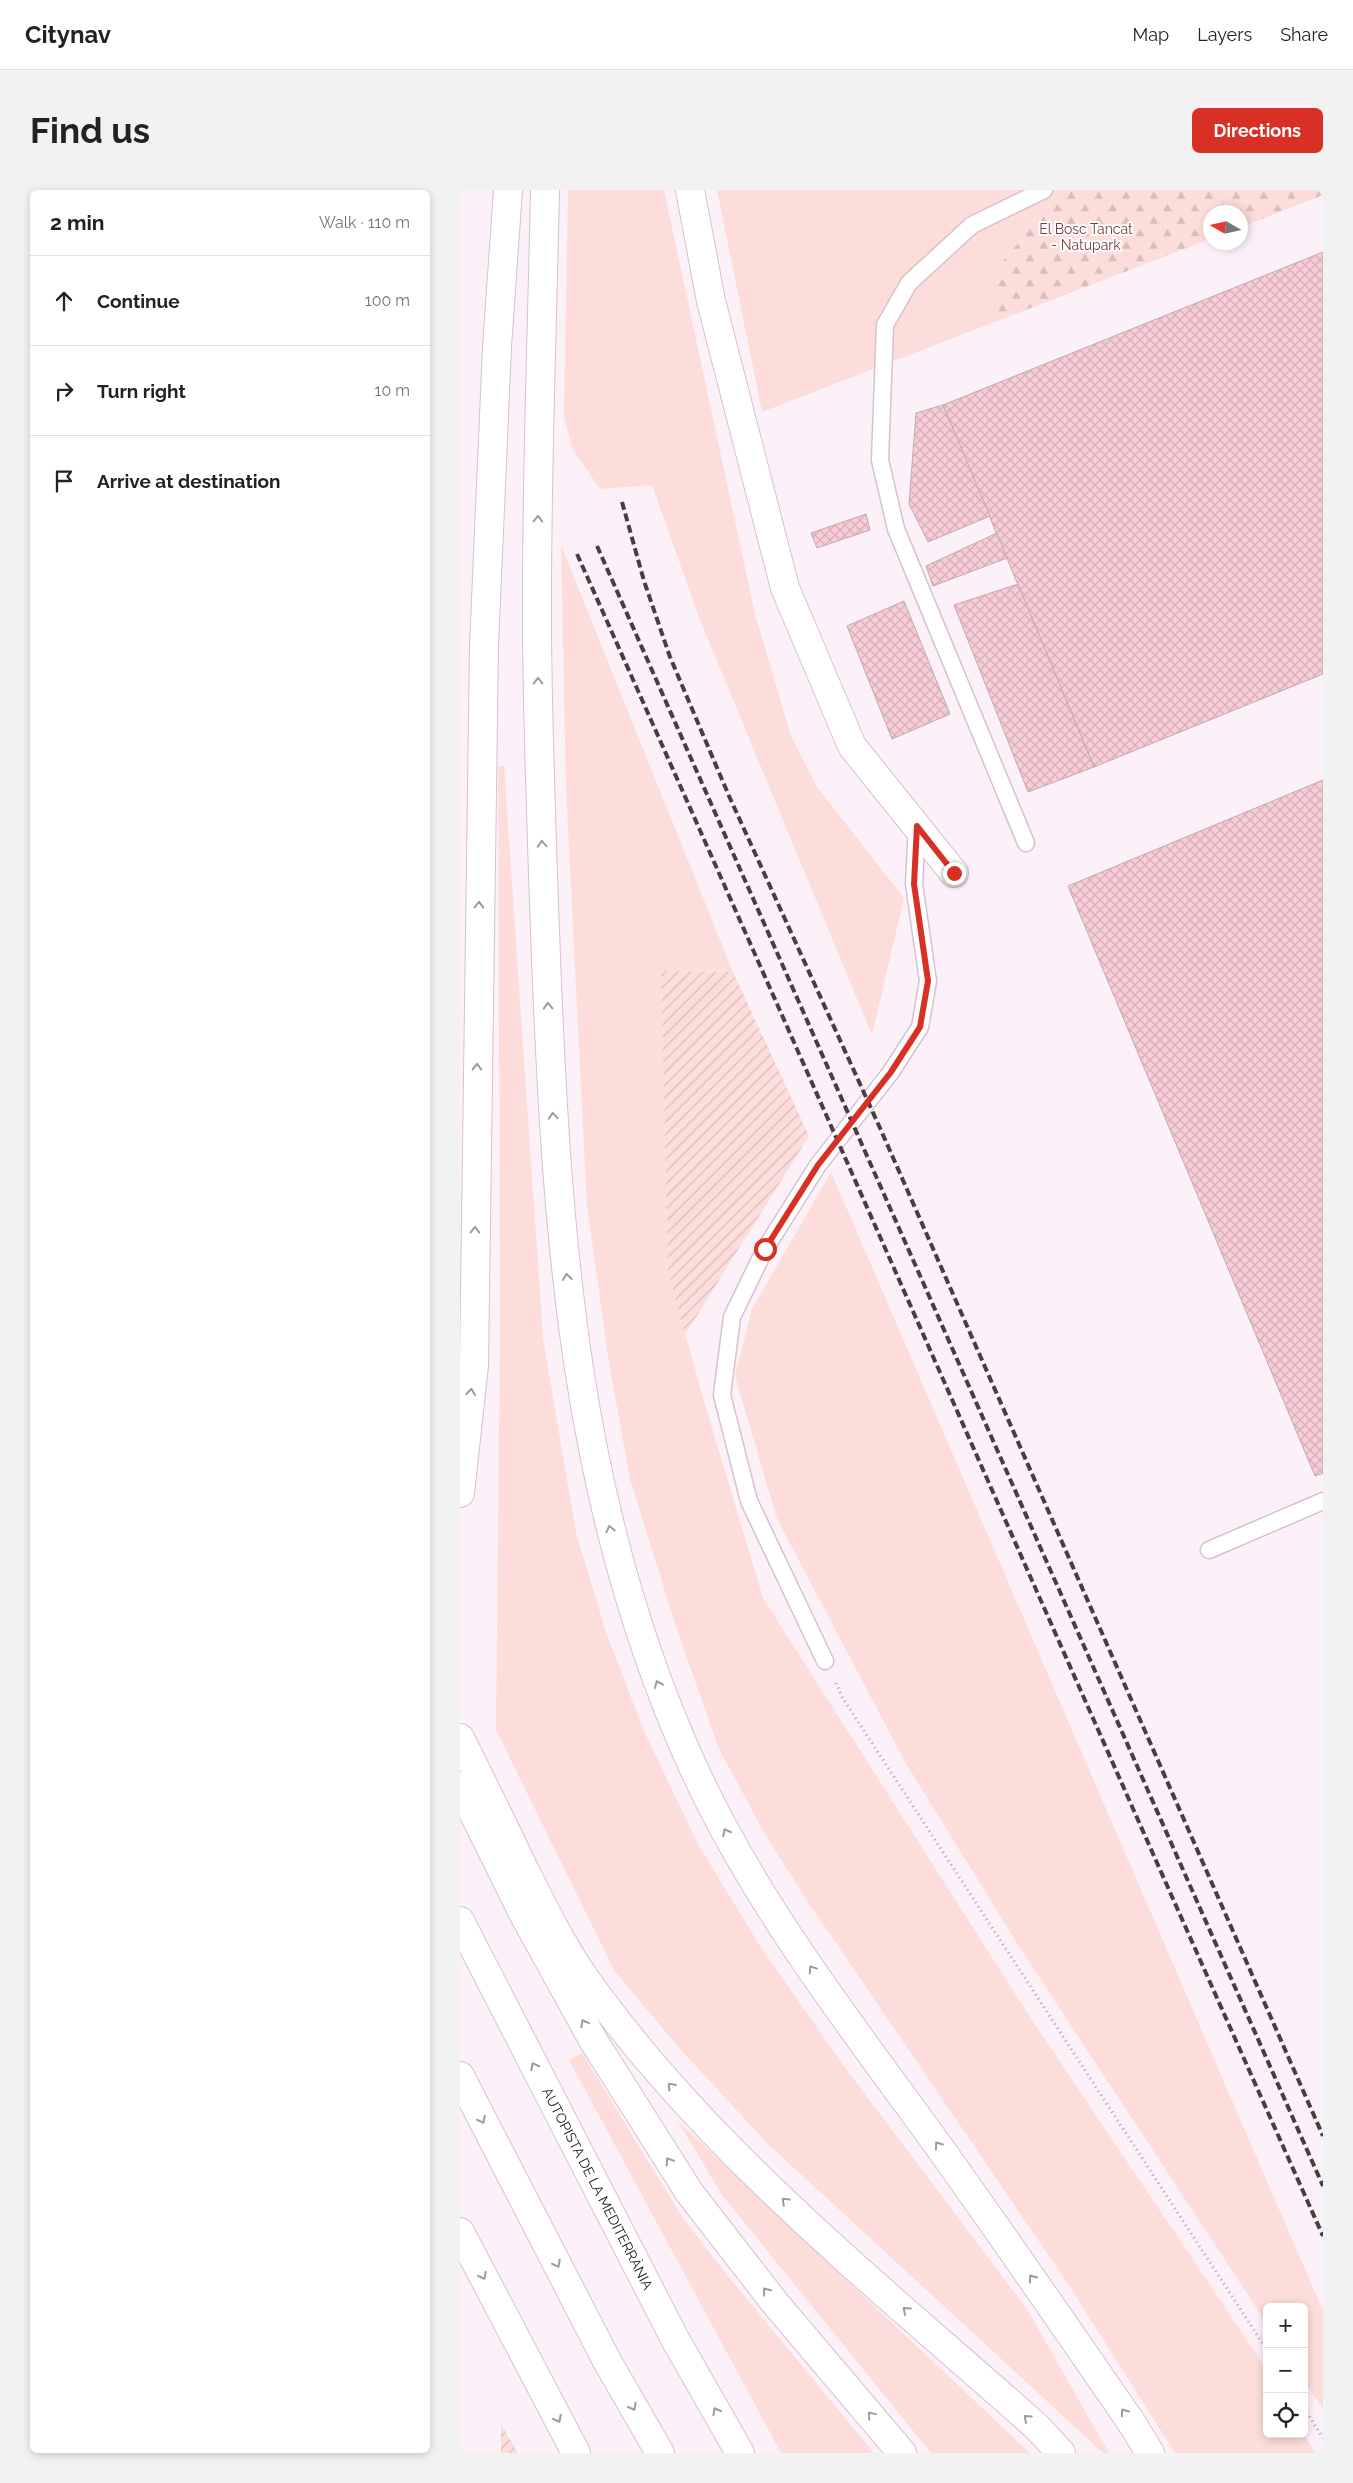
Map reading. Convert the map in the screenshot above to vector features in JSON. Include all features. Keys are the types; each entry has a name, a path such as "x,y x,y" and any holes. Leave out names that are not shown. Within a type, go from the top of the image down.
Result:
{"main road":[{"path":"460,1493 474,1365 484,646 497,347 508,190"},
{"path":"545,190 537,630 542,846 550,1055 559,1201 572,1326 590,1445 621,1575 649,1661 694,1769 736,1850 839,2010 979,2202 1150,2453"},
{"path":"690,190 711,301 785,588 852,746 954,873"},
{"path":"460,1738 543,1907 583,1975 630,2038 729,2147 798,2214 1037,2427 1061,2453"},
{"path":"460,1786 526,1917 589,2032 684,2184 775,2303 902,2453"},
{"name":"AUTOPISTA DE LA MEDITERRÀNIA","path":"460,1921 675,2339 740,2453"},
{"path":"460,2076 607,2361 660,2453"},
{"path":"460,2232 576,2453"}],"lane":[{"path":"1026,843 896,529 880,460 885,325 909,283 972,225 1044,190"},
{"path":"825,1661 749,1501 722,1395 732,1318 765,1249 818,1165 891,1072 920,1027 928,981 914,884 917,826"},
{"path":"1209,1550 1323,1502"}],"path":[{"path":"825,1661 842,1697 1266,2348"},
{"path":"1308,2414 1323,2438"}],"green space":[{"path":"568,190 664,190 755,614 791,736 817,787 904,898 872,1035 700,620 652,485 600,489 572,448 564,416"},
{"path":"717,190 1062,190 989,278 1000,320 762,412"},
{"name":"El Bosc Tancat - Natupark","path":"1062,190 1323,190 1323,195 1248,224 1248,205 1203,205 1203,242 1000,320 989,278"},
{"path":"561,545 733,972 661,971 668,1271 703,1398 763,1598 1030,2017 1263,2364 1263,2438 1306,2438 1315,2453 1175,2453 1068,2284 806,1899 765,1834 719,1749 676,1627 630,1479 609,1363 587,1206 566,789"},
{"path":"498,766 504,766 543,1338 576,1533 607,1635 644,1731 698,1844 760,1946 846,2069 1027,2309 1109,2453 1103,2453 768,2144 682,2051 615,1972 496,1730 500,1326"},
{"path":"661,971 733,972 809,1136 685,1335 668,1271"},
{"path":"831,1172 1323,2311 1323,2409 1308,2387 1308,2303 1263,2303 1263,2318 1020,1948 905,1762 777,1519 735,1376 752,1309"},
{"path":"582,2053 681,2215 723,2270 874,2453 781,2453 569,2060"},
{"path":"677,2120 1030,2453 931,2453 722,2195"},
{"path":"501,2424 518,2453 501,2453"}],"building":[{"path":"1323,252 1323,674 1094,767 943,405"},
{"path":"943,405 990,516 928,542 909,504 916,413"},
{"path":"866,514 870,530 817,548 811,533"},
{"path":"997,533 1007,558 933,586 926,566"},
{"path":"1018,584 1094,767 1028,792 954,605"},
{"path":"904,601 950,714 892,739 847,626"},
{"path":"1323,780 1323,1473 1315,1476 1068,886"}],"railway":[{"path":"622,502 644,581 670,657 729,796 880,1128 1323,2136"},
{"path":"597,546 1323,2186"},
{"path":"577,554 1323,2236"}],"route":[{"path":"765,1249 818,1165 891,1072 920,1027 928,981 914,884 917,826 954,873"}]}
